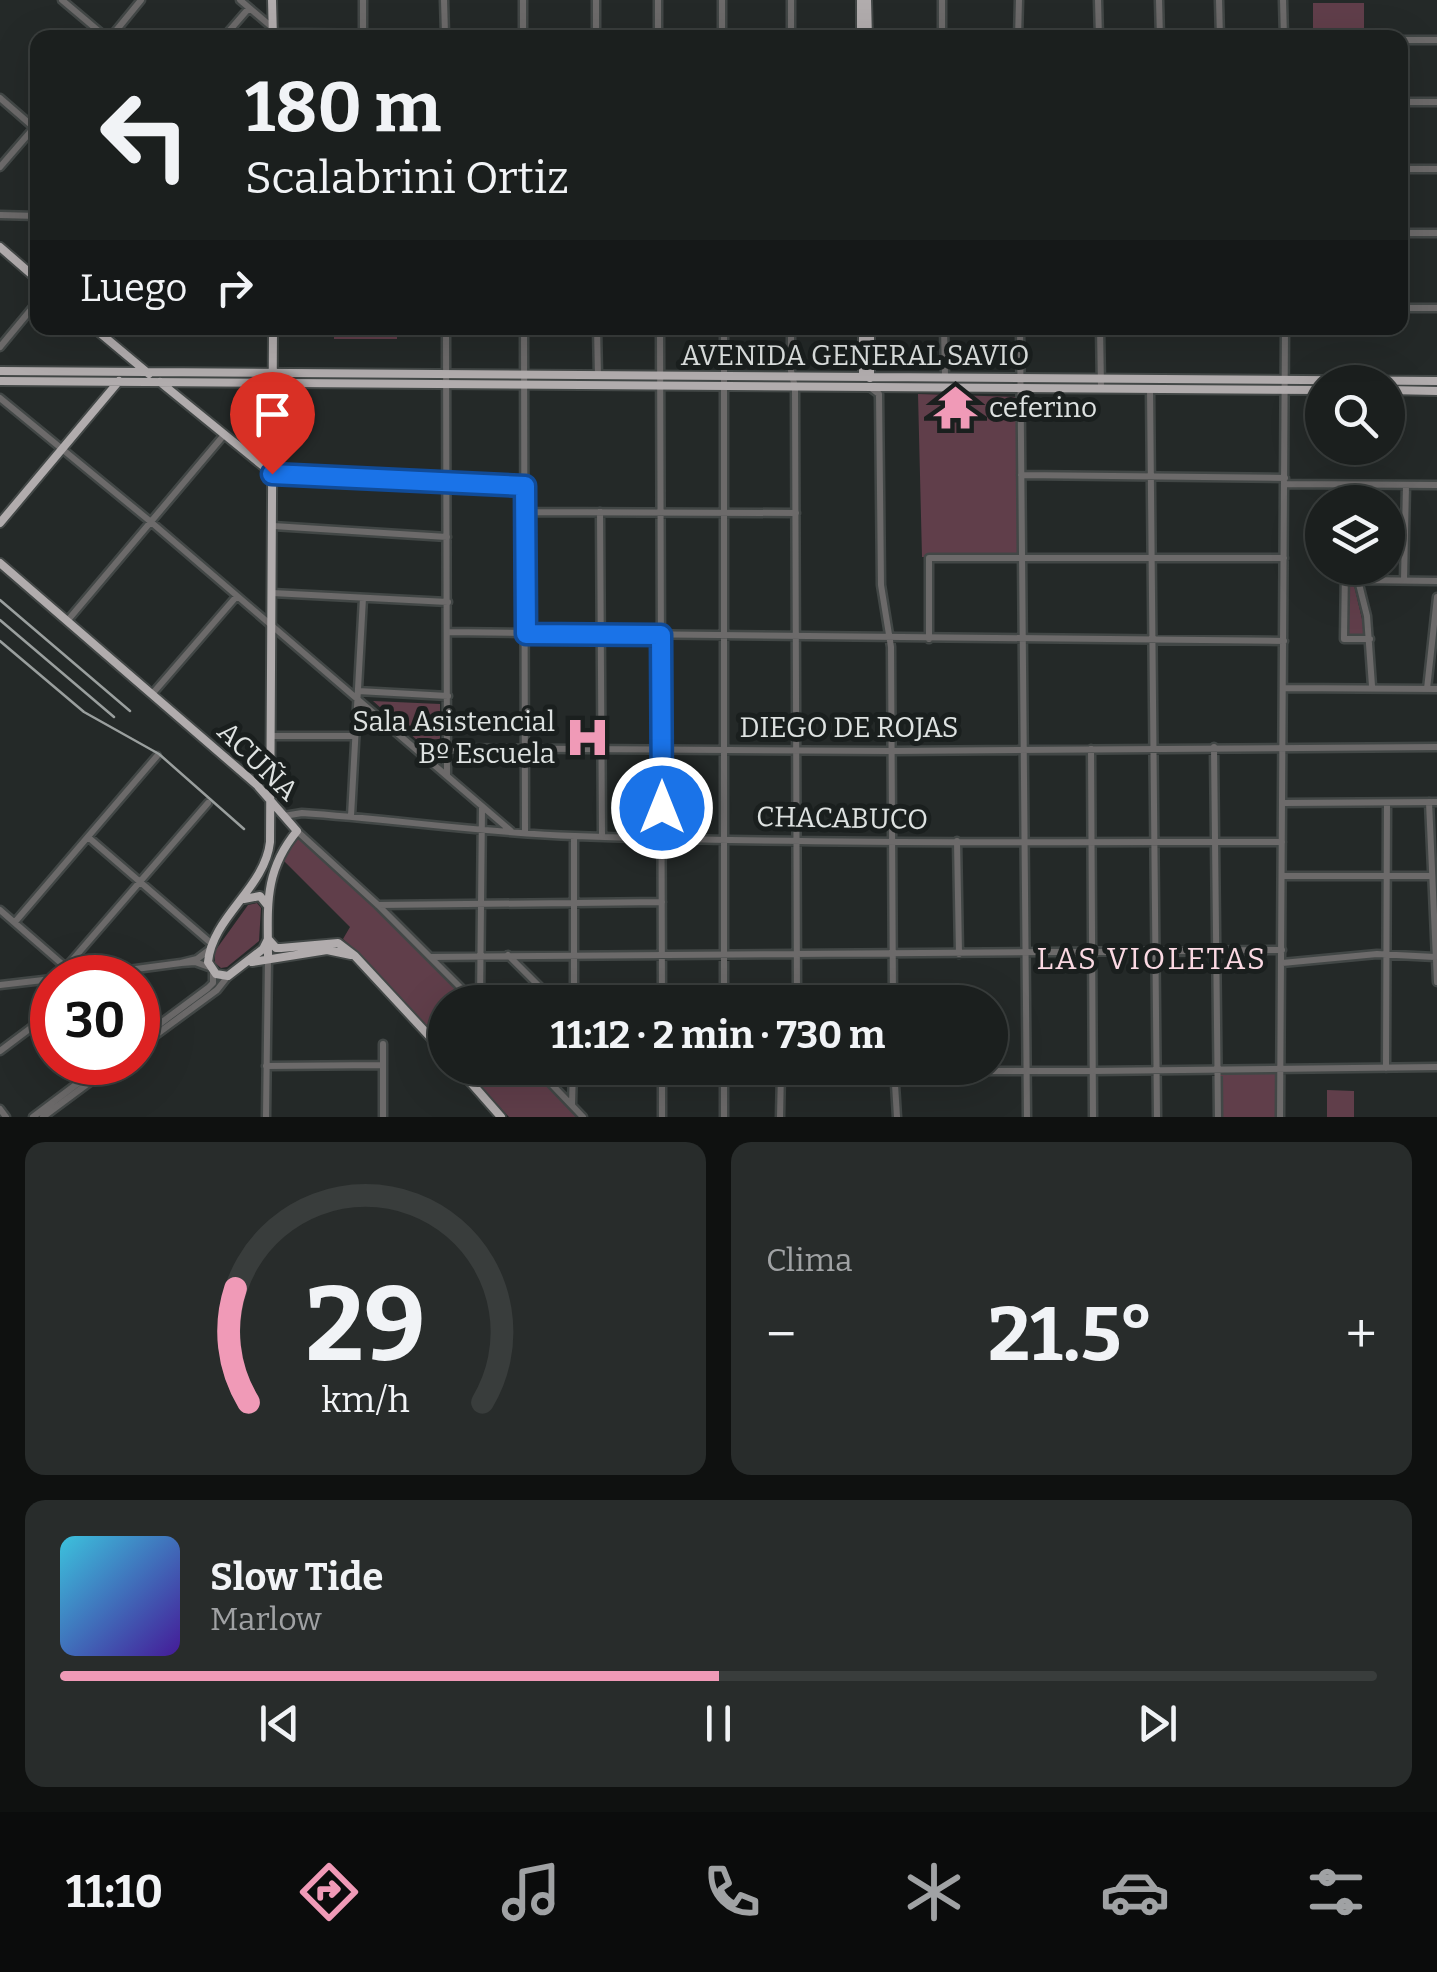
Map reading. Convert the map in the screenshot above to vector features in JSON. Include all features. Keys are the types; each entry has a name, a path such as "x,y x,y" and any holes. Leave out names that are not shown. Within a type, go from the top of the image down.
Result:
{"main road":[{"path":"272,0 273,30"},
{"path":"864,0 864,30"},
{"path":"0,247 30,273"},
{"path":"103,335 272,474"},
{"path":"268,940 263,949 228,976 211,969 211,946 266,862 270,827 273,335"},
{"path":"866,335 868,381"},
{"path":"0,371 274,378"},
{"path":"0,523 126,374"},
{"name":"AVENIDA GENERAL SAVIO","path":"524,381 598,376 660,382"},
{"name":"AVENIDA GENERAL SAVIO","path":"274,378 725,382 795,387 945,376 1020,382"},
{"name":"AVENIDA GENERAL SAVIO","path":"725,382 791,377 1305,388"},
{"path":"0,381 274,378"},
{"name":"AVENIDA GENERAL SAVIO","path":"1101,383 1150,388 1437,382"},
{"path":"1405,390 1437,391"},
{"name":"ACUÑA","path":"0,563 222,755 270,800 295,834"},
{"path":"222,755 260,796 270,827 283,838 295,834"},
{"path":"270,827 284,816"},
{"path":"268,958 273,869 295,834"},
{"path":"243,899 255,894 268,906"},
{"path":"268,940 276,948 338,944 356,956 428,1034"},
{"path":"244,965 327,950 356,956"},
{"path":"473,1085 501,1117"}],"street":[{"path":"62,0 98,30"},
{"path":"115,30 141,0"},
{"path":"240,0 270,30"},
{"path":"363,30 364,0"},
{"path":"444,0 445,30"},
{"path":"523,0 523,30"},
{"path":"596,0 596,30"},
{"path":"658,0 658,30"},
{"path":"722,0 722,30"},
{"path":"791,0 791,30"},
{"path":"942,0 942,30"},
{"path":"1018,30 1019,0"},
{"path":"1098,0 1099,30"},
{"path":"1160,0 1160,30"},
{"path":"1220,0 1220,30"},
{"path":"1283,0 1284,30"},
{"path":"230,30 249,8"},
{"path":"1408,40 1437,40"},
{"path":"0,98 30,122"},
{"path":"1408,102 1437,102"},
{"path":"0,167 30,134"},
{"path":"1408,169 1437,169"},
{"path":"0,214 30,216"},
{"path":"1408,233 1437,233"},
{"path":"1408,308 1437,308"},
{"path":"0,347 30,311"},
{"path":"446,335 448,777"},
{"path":"524,335 526,833"},
{"path":"598,335 598,376"},
{"path":"660,335 662,985"},
{"path":"724,335 724,985"},
{"path":"791,335 791,377 795,387 797,985"},
{"path":"944,335 945,376"},
{"path":"1020,335 1027,1117"},
{"path":"1100,335 1101,383"},
{"path":"1280,1117 1284,335"},
{"path":"868,381 879,394 881,585 891,638 893,985"},
{"path":"1150,388 1156,1117"},
{"path":"0,398 358,696 512,832"},
{"path":"68,620 224,434"},
{"path":"272,474 525,486"},
{"path":"1021,475 1437,485"},
{"path":"1405,532 1406,485"},
{"path":"525,512 796,512"},
{"path":"600,512 602,836"},
{"path":"273,526 447,537"},
{"path":"929,639 929,558 1284,558"},
{"path":"1405,580 1437,581"},
{"path":"1345,585 1344,639 1370,639"},
{"path":"1361,585 1370,639 1372,686"},
{"path":"272,593 448,602"},
{"path":"1427,688 1437,597"},
{"path":"153,693 236,598"},
{"path":"351,816 363,598"},
{"path":"447,632 1284,641"},
{"path":"1284,688 1437,689"},
{"path":"358,696 448,696"},
{"path":"271,736 355,736"},
{"name":"DIEGO DE ROJAS","path":"415,748 892,751 1437,746"},
{"path":"1214,747 1218,1117"},
{"path":"1091,749 1093,1117"},
{"path":"15,922 157,756"},
{"path":"77,955 208,802"},
{"path":"1386,1068 1387,802"},
{"path":"1283,803 1433,802 1437,982"},
{"path":"478,985 482,807"},
{"name":"CHACABUCO","path":"284,816 302,812 480,831 574,836 891,843 1282,842"},
{"name":"ACUÑA","path":"295,834 378,905 460,985"},
{"path":"574,836 574,985"},
{"path":"88,837 211,946 197,958 180,963"},
{"path":"957,841 959,954"},
{"path":"1282,876 1432,876"},
{"path":"378,905 662,902"},
{"path":"0,910 55,955"},
{"path":"432,957 1282,950"},
{"path":"1282,963 1386,954 1436,956"},
{"path":"508,955 538,985"},
{"path":"266,1117 268,958"},
{"path":"160,966 195,962 211,969 213,984 160,1024"},
{"path":"160,1032 216,990 228,976"},
{"path":"0,985 30,982"},
{"path":"0,1050 30,1028"},
{"path":"383,1044 383,1117"},
{"path":"266,1066 383,1065"},
{"path":"1008,1072 1437,1068"},
{"path":"32,1117 75,1085"},
{"path":"43,1117 86,1085"},
{"path":"552,1085 583,1117"},
{"path":"572,1106 573,1085"},
{"path":"662,1085 662,1117"},
{"path":"724,1085 724,1117"},
{"path":"780,1117 781,1085"},
{"path":"895,1085 897,1117"},
{"path":"0,1109 6,1117"}],"shaded area":[{"path":"1313,3 1364,3 1364,30 1313,30"},
{"path":"334,335 397,335 397,339 334,339"},
{"path":"918,394 1021,397 1021,558 922,557"},
{"path":"1349,585 1354,585 1366,636 1347,635"},
{"path":"373,701 440,704 440,739 417,740"},
{"path":"298,835 454,985 428,985 428,1029 343,939 350,927 282,859"},
{"path":"257,903 261,908 259,941 221,968 215,963 215,951 248,905"},
{"path":"1219,1071 1281,1072 1280,1117 1220,1117"},
{"path":"479,1085 548,1085 577,1117 509,1117"},
{"path":"1327,1090 1354,1091 1354,1117 1327,1117"}],"railway":[{"path":"0,600 130,711"},
{"path":"0,620 114,717"},
{"path":"0,641 84,712 159,754 244,829"}],"place":[{"name":"ceferino","path":"956,407"},
{"name":"Sala Asistencial Bº Escuela","path":"588,737"}],"district":[{"name":"LAS VIOLETAS","path":"1152,959"}],"route":[{"path":"272,474 525,486 526,634 661,635 662,808"}]}
